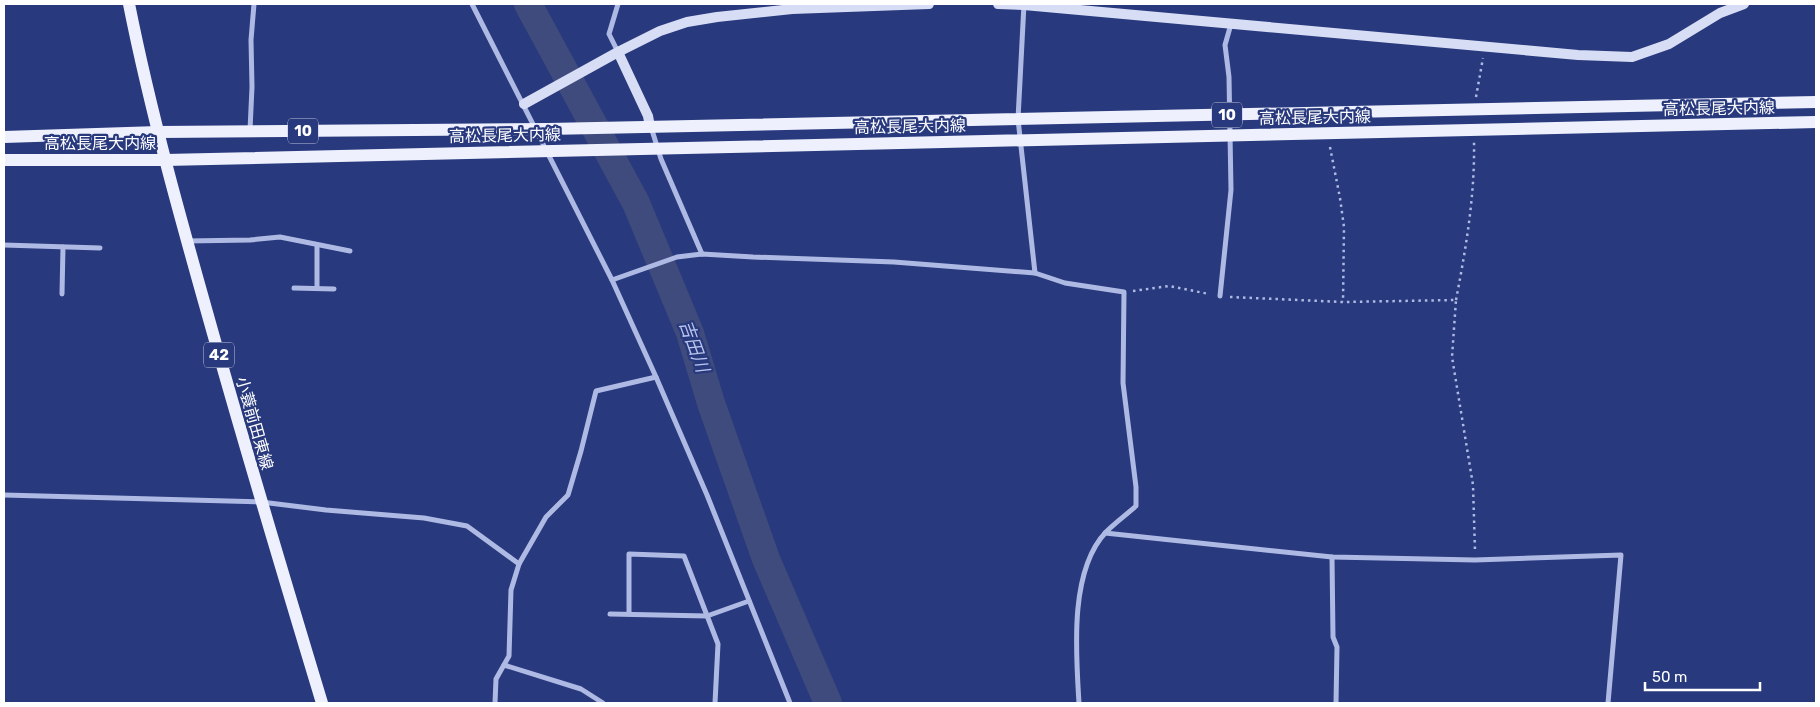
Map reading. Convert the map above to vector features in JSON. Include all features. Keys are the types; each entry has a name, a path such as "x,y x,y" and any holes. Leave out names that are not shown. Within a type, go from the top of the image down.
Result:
{"main road":[{"name":"小蓑前田東線","path":"129,4 144,81 186,242 261,502 322,703"},
{"name":"高松長尾大内線","path":"4,137 158,132 542,130 1816,102"},
{"name":"高松長尾大内線","path":"4,160 165,160 1816,122"}],"street":[{"path":"250,132 252,87 250,40 254,4"},
{"path":"472,4 524,104 542,130 612,280 707,495 790,703"},
{"path":"618,4 608,34 648,116 644,127 702,254"},
{"path":"524,104 618,52 660,31 687,22 792,9 929,4"},
{"path":"998,4 1024,4 1578,55 1632,57 1669,44 1720,13 1744,4"},
{"path":"1024,4 1018,119 1035,273"},
{"path":"1220,296 1231,190 1229,76 1225,45 1231,24"},
{"path":"186,242 280,237 350,251"},
{"path":"4,245 100,248"},
{"path":"317,245 317,288"},
{"path":"62,294 63,247"},
{"path":"612,280 677,257 702,254 753,258 886,261 1035,273 1065,283 1124,292 1123,383 1136,488 1136,506 1105,533 1087,562 1080,589 1076,656 1079,703"},
{"path":"294,288 334,289"},
{"path":"495,703 496,679 509,656 510,590 520,564 546,517 568,495 596,390 656,377"},
{"path":"4,495 261,502 326,510 424,518 467,526 520,564"},
{"path":"1105,533 1332,557 1475,560 1621,555 1608,703"},
{"path":"629,614 629,554 684,556 718,644 715,703"},
{"path":"1332,557 1333,637 1337,647 1336,703"},
{"path":"610,614 707,616 749,601"},
{"path":"504,665 581,689 603,703"}],"path":[{"path":"1475,99 1485,47"},
{"path":"1474,141 1474,178 1468,232 1456,300 1452,357 1473,485 1475,560"},
{"path":"1329,144 1344,227 1343,302"},
{"path":"1124,292 1169,286 1220,296 1343,302 1456,300"}],"waterway":[{"name":"吉田川","path":"528,4 636,203 690,333 711,403 766,559 828,703"}]}
